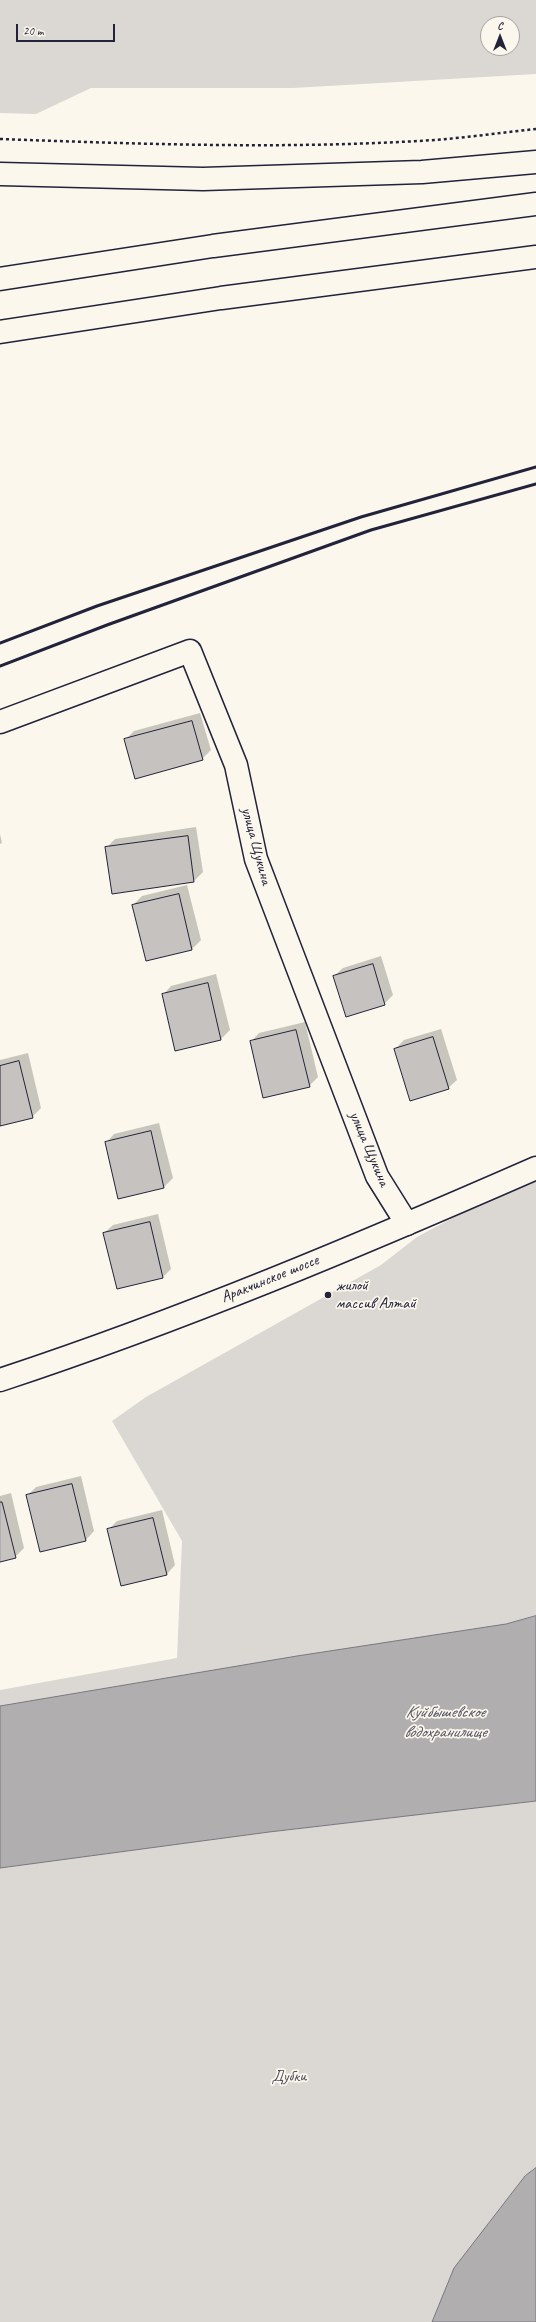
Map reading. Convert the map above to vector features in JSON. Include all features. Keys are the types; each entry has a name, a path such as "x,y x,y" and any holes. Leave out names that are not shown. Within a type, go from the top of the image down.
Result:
{"main road":[{"path":"0,174 203,179 422,172 536,162"},
{"path":"0,279 221,245 536,204"},
{"path":"0,332 221,298 536,257"},
{"name":"улица Щукина","path":"0,722 190,651 236,765 256,859 377,1176 407,1224"},
{"name":"Аракчинское шоссе","path":"0,1380 96,1348 407,1224 536,1168"}],"path":[{"path":"0,139 92,142 307,145 419,141 536,129"}],"green space":[{"path":"0,0 536,0 536,74 293,88 91,88 36,114 0,113"},
{"path":"536,1173 536,1616 506,1624 297,1656 0,1706 0,1690 177,1658 182,1541 112,1421 146,1397 381,1265 417,1237"},
{"name":"Дубки","path":"536,1801 536,2168 525,2176 454,2268 432,2322 0,2322 0,1868 269,1832"}],"water":[{"name":"Куйбышевское водохранилище","path":"536,1616 536,1801 269,1832 0,1868 0,1706 297,1656 506,1624"},
{"path":"536,2168 536,2322 432,2322 454,2268 525,2176"}],"building":[{"path":"192,721 203,760 135,779 124,739"},
{"path":"188,836 194,882 112,894 105,847"},
{"path":"179,894 192,950 146,961 132,905"},
{"path":"373,964 385,1005 346,1017 333,976"},
{"path":"208,983 221,1040 175,1051 162,994"},
{"path":"296,1030 310,1087 263,1098 250,1041"},
{"path":"433,1037 449,1089 410,1101 394,1049"},
{"path":"19,1061 33,1118 0,1126 0,1066"},
{"path":"151,1131 164,1188 118,1199 105,1142"},
{"path":"150,1222 163,1278 117,1289 103,1233"},
{"path":"72,1484 86,1541 40,1552 26,1495"},
{"path":"0,1502 2,1502 16,1558 0,1562"},
{"path":"153,1518 167,1575 121,1586 107,1529"}],"railway":[{"path":"0,643 97,606 361,517 536,467"},
{"path":"0,666 107,625 371,530 536,484"}],"place":[{"name":"жилой массив Алтай","path":"328,1295"}]}
